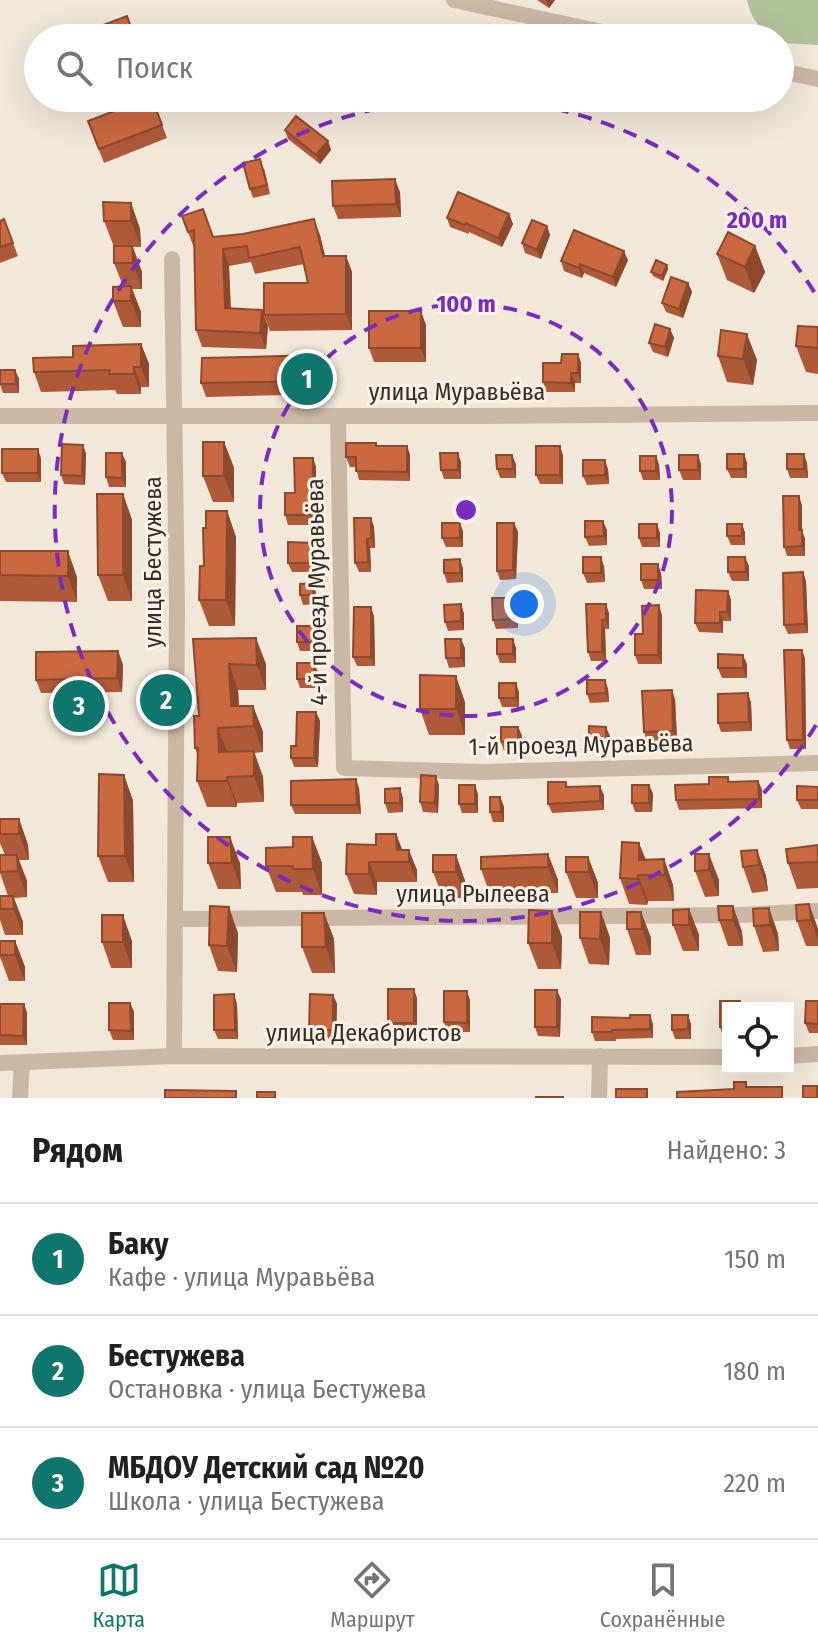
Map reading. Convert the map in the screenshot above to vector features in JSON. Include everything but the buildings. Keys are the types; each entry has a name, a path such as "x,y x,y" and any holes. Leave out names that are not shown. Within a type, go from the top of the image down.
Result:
{"street":[{"path":"454,0 565,24"},
{"path":"794,74 818,79"},
{"name":"улица Бестужева","path":"172,259 176,417 174,1056"},
{"name":"улица Муравьёва","path":"0,416 818,413"},
{"name":"4-й проезд Муравьёва","path":"338,416 344,768"},
{"name":"1-й проезд Муравьёва","path":"344,768 482,772 818,763"},
{"name":"улица Рылеева","path":"176,919 694,916 818,911"},
{"path":"794,1056 818,1054"},
{"name":"улица Декабристов","path":"0,1063 174,1056 722,1057"},
{"path":"599,1098 600,1056"},
{"path":"20,1098 22,1063"}],"green space":[{"path":"747,0 818,0 818,45 794,44 794,24 758,24"}],"place":[{"name":"Баку","path":"307,379"},
{"name":"Бестужева","path":"166,700"},
{"name":"МБДОУ Детский сад №20","path":"79,706"}]}
